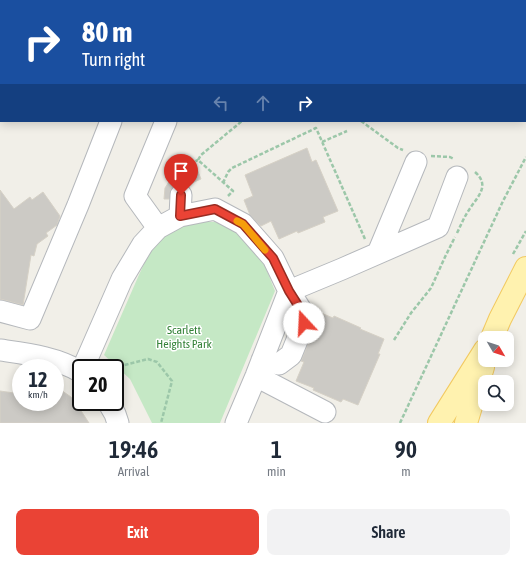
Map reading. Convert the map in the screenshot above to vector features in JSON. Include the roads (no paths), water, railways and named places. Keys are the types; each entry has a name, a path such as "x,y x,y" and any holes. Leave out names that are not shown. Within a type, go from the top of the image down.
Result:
{"main road":[{"path":"495,331 526,268"},
{"path":"439,423 478,361"},
{"path":"466,423 483,367"}],"street":[{"path":"0,311 30,319 78,205 111,122"},
{"path":"158,228 135,196 166,122"},
{"path":"375,254 416,162"},
{"path":"236,423 289,291 438,227 457,177"},
{"path":"180,216 181,195"},
{"path":"87,359 122,279 143,244 158,228 180,216 215,209 243,224 273,258 289,291"},
{"path":"0,350 35,355 55,360 72,367"},
{"path":"259,368 325,412"},
{"path":"113,411 118,423"}],"park label":[{"name":"Scarlett Heights Park","path":"184,337"}]}
